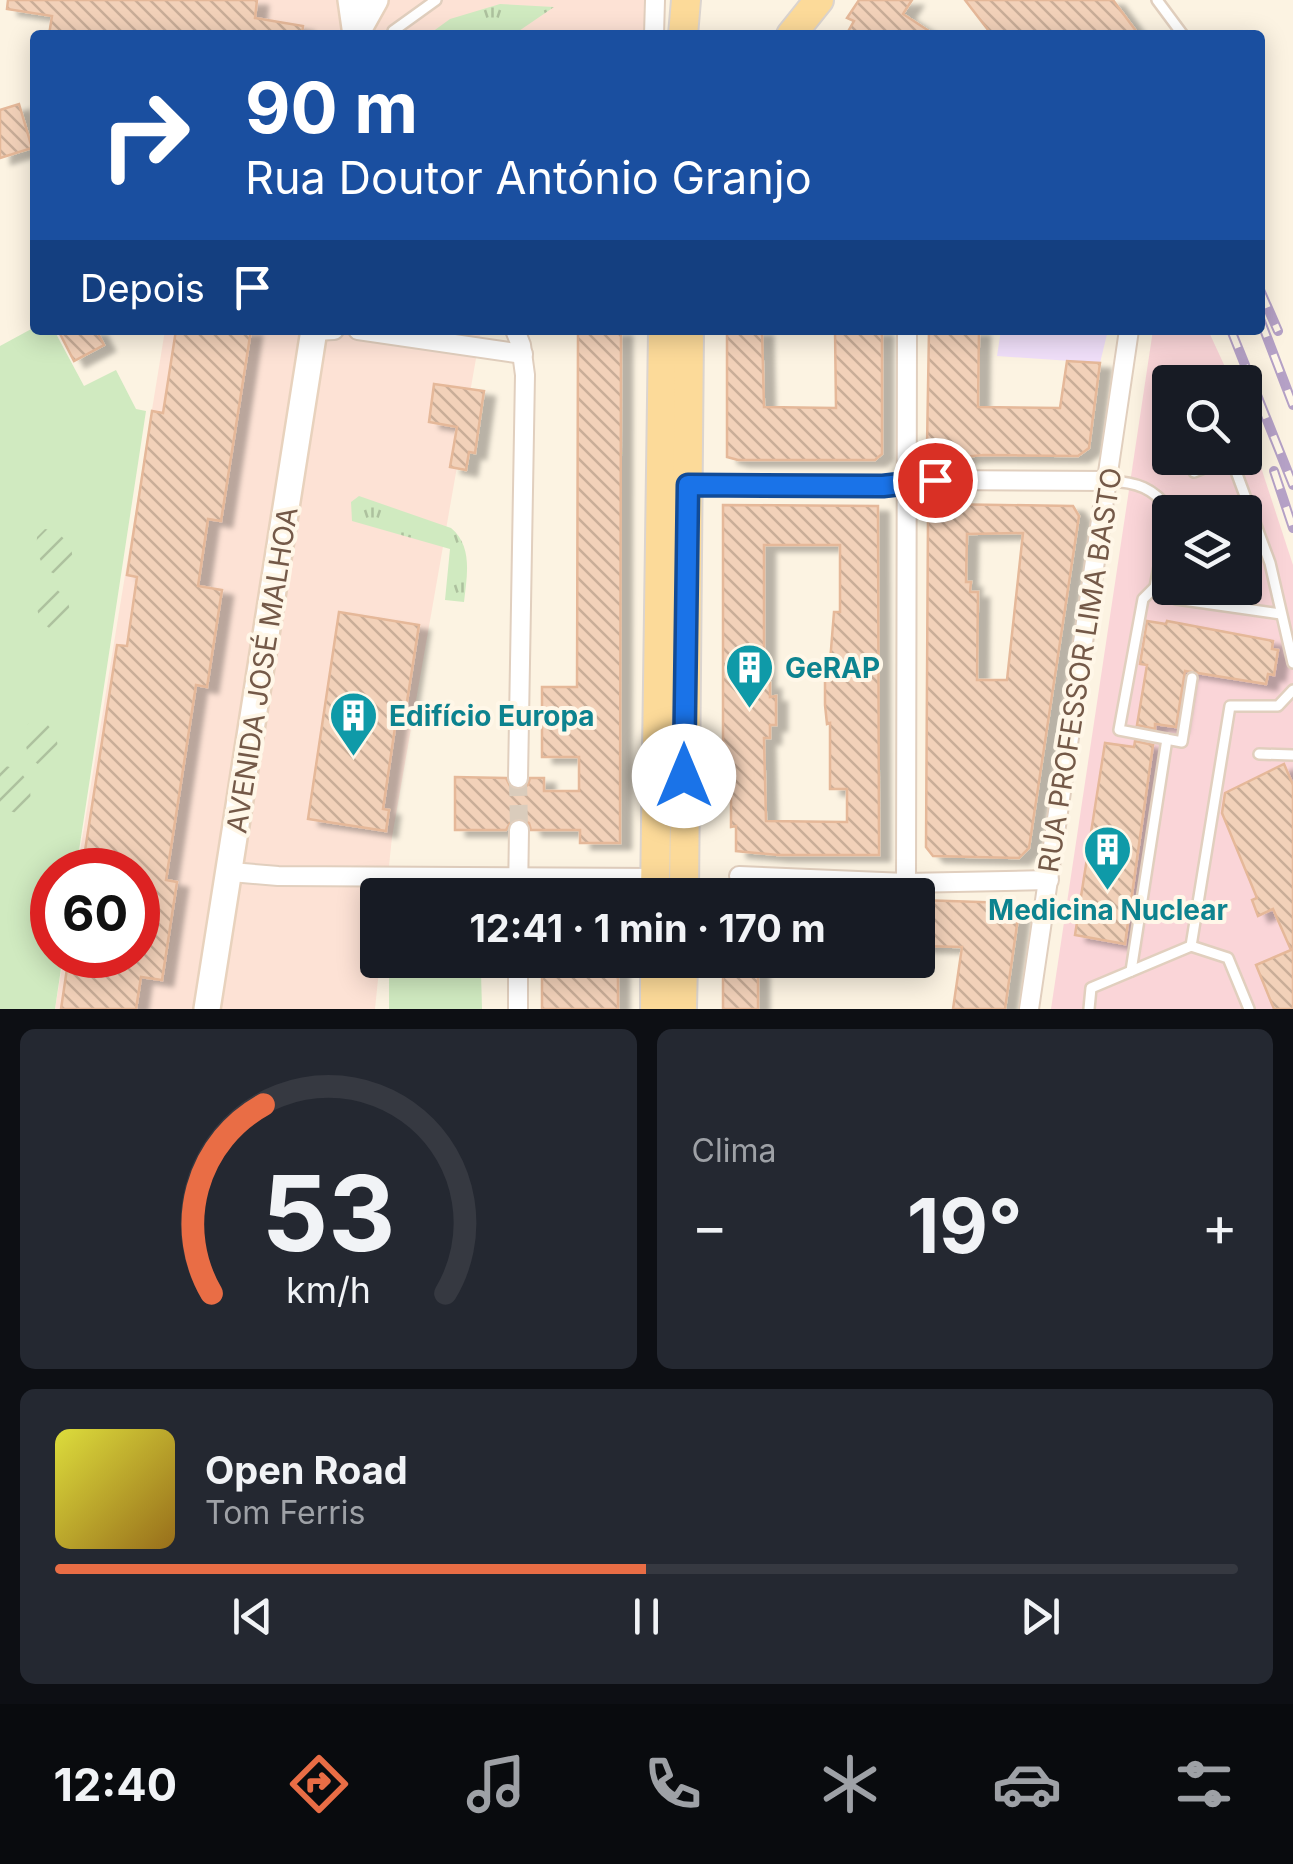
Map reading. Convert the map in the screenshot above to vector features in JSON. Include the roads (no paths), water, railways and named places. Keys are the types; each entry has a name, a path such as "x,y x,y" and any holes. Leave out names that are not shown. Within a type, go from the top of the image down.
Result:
{"main road":[{"path":"683,30 686,0"},
{"path":"795,30 820,0"},
{"path":"655,878 664,335"},
{"path":"684,878 689,335"},
{"path":"663,978 677,1007"},
{"path":"677,1007 681,978"}],"street":[{"path":"351,0 355,30"},
{"path":"359,30 375,0"},
{"path":"654,30 655,0"},
{"name":"AVENIDA JOSÉ MALHOA","path":"208,1009 313,335"},
{"path":"410,335 523,354"},
{"path":"516,335 523,354 518,778"},
{"path":"906,878 907,335"},
{"name":"RUA PROFESSOR LIMA BASTO","path":"1029,1009 1127,335"},
{"path":"688,485 1109,481"},
{"path":"519,830 519,878"},
{"path":"231,872 402,878"},
{"path":"739,876 787,878"},
{"path":"935,882 1049,880"},
{"path":"518,978 518,1009"}],"lane":[{"path":"393,30 436,0"},
{"path":"1157,0 1179,30"},
{"path":"1236,475 1270,563 1293,663"},
{"path":"1109,481 1138,484 1159,495"},
{"path":"1152,590 1143,599 1119,730 1182,742 1192,678"},
{"path":"1218,605 1281,614"},
{"path":"1191,946 1230,706 1278,706 1293,690"},
{"path":"1131,971 1168,739"},
{"path":"1259,754 1293,755"},
{"path":"1089,1009 1092,988 1191,946 1228,958 1249,1009"}],"tunnel":[{"path":"518,778 519,830"}],"railway":[{"path":"1265,301 1278,331"},
{"path":"1265,332 1293,405"},
{"path":"1233,335 1293,485"},
{"path":"1274,471 1293,528"}],"place":[{"name":"GeRAP","path":"750,710"},
{"name":"Edifício Europa","path":"354,758"},
{"name":"Medicina Nuclear","path":"1108,892"}]}
